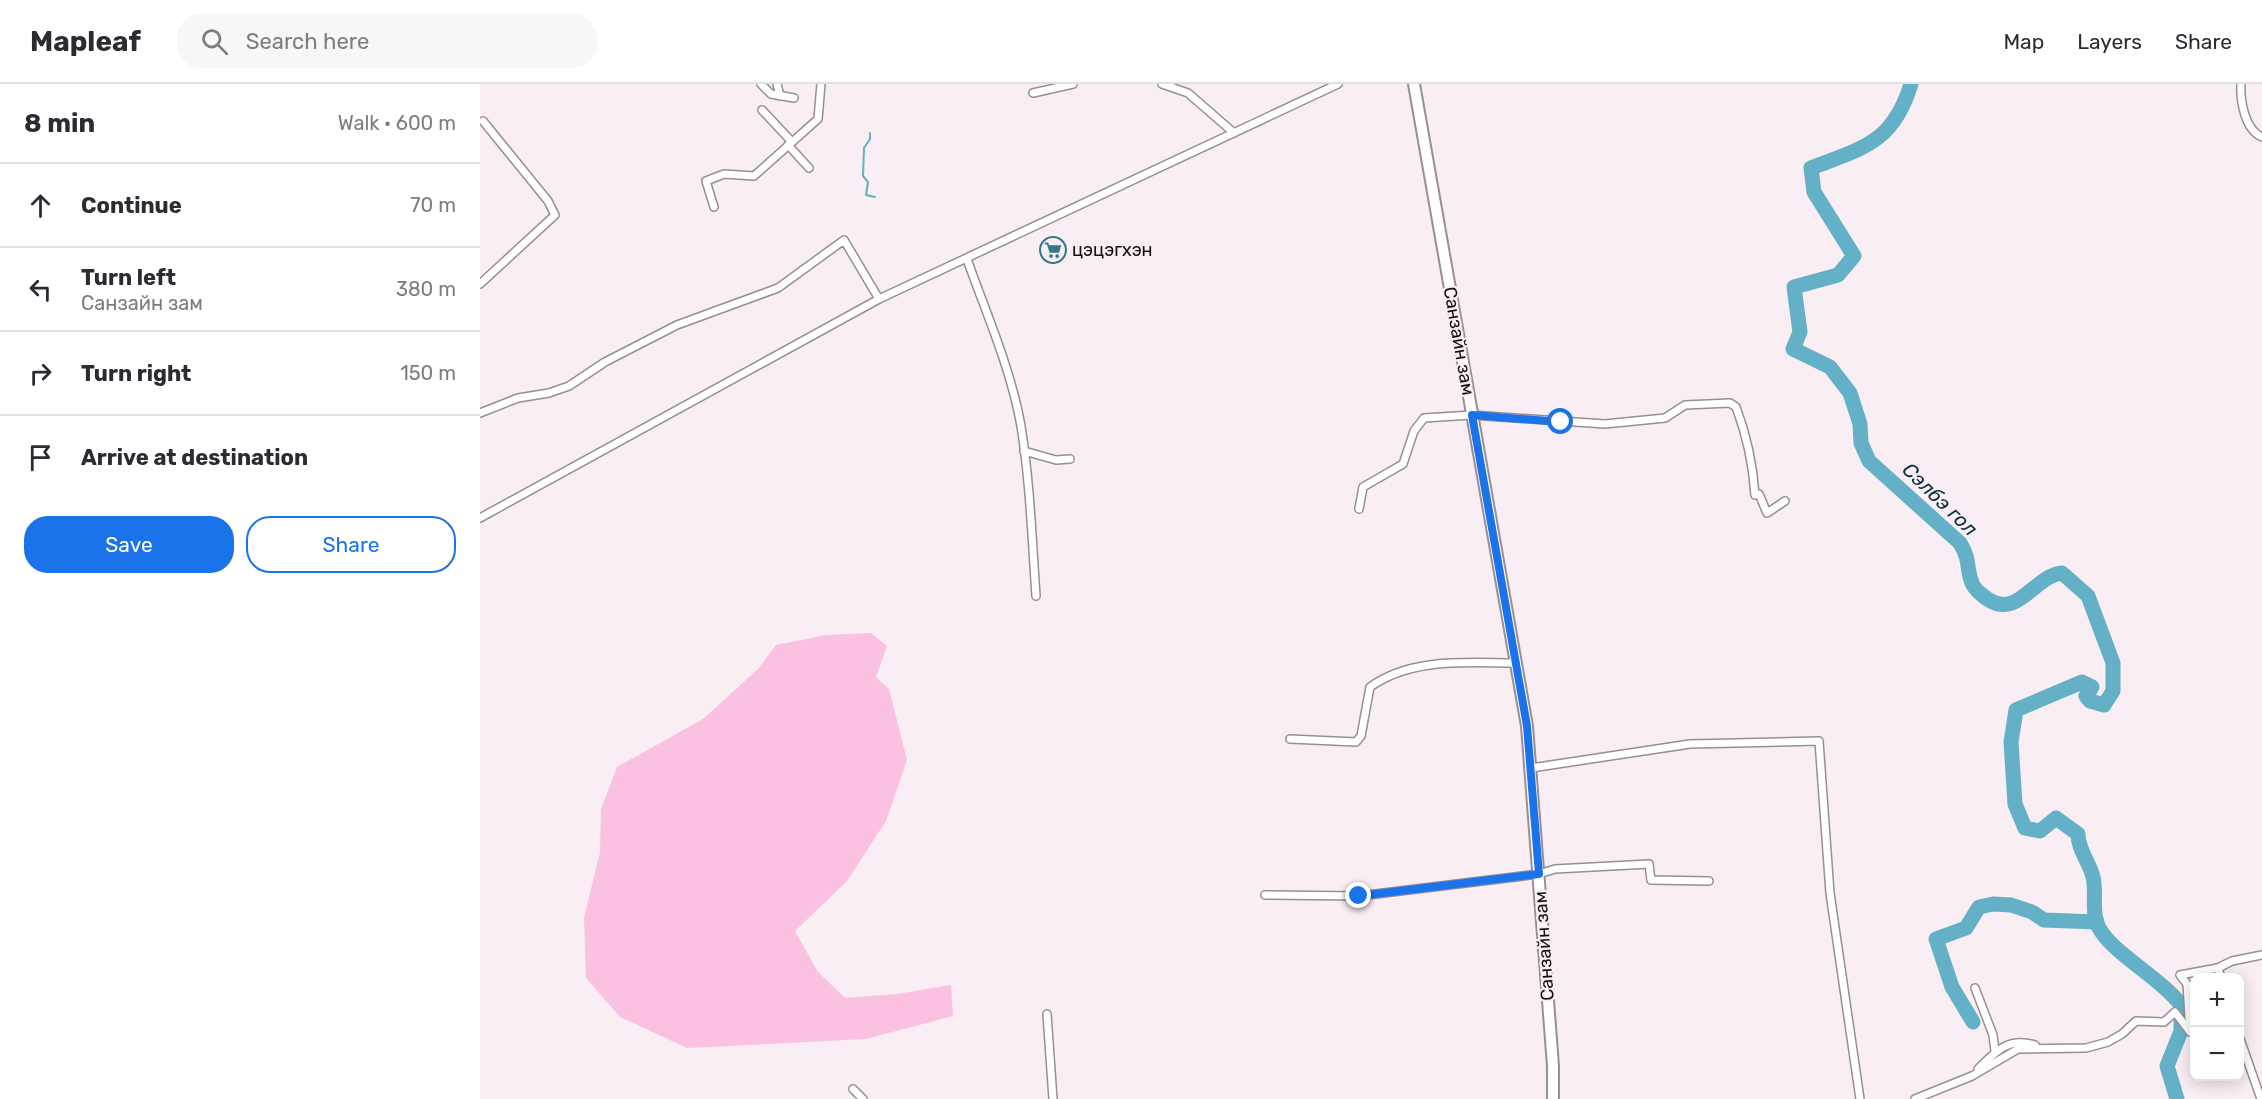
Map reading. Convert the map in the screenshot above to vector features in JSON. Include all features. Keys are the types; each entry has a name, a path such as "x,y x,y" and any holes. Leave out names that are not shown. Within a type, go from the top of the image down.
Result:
{"main road":[{"name":"Санзайн зам","path":"1414,84 1527,726 1553,1066 1553,1099"}],"street":[{"path":"761,84 771,94 794,98"},
{"path":"777,84 780,96"},
{"path":"714,207 706,181 724,174 753,176 818,119 821,84"},
{"path":"1033,93 1073,84"},
{"path":"1162,84 1188,93 1234,133"},
{"path":"480,518 879,299 1338,84"},
{"path":"2241,84 2249,124 2255,134 2262,137"},
{"path":"762,110 809,168"},
{"path":"480,284 555,215 548,201 483,121"},
{"path":"480,413 518,398 549,393 569,386 604,362 676,325 778,288 844,240 879,299"},
{"path":"967,259 1000,352 1021,424 1036,596"},
{"path":"1359,509 1363,487 1403,464 1414,431 1424,418 1472,415 1605,424 1665,418 1685,405 1730,403 1736,407 1743,427 1753,470 1755,495 1759,494 1767,513 1785,501"},
{"path":"1024,451 1056,460 1070,459"},
{"path":"1290,739 1356,742 1361,736 1370,687 1402,672 1437,664 1516,663"},
{"path":"1531,768 1690,744 1819,741 1830,893 1860,1099"},
{"path":"1265,895 1359,896 1539,874 1555,869 1649,864 1651,880 1709,881"},
{"path":"1915,1099 1972,1076 2018,1049 2040,1047 2066,1050 2097,1045 2122,1034 2136,1021 2164,1022 2175,1012 2190,1032 2187,984 2180,975 2218,968 2232,961 2262,956"},
{"path":"2218,968 2220,973"},
{"path":"1975,988 1993,1035 1995,1051"},
{"path":"1047,1014 1053,1099"},
{"path":"1972,1076 1995,1051 2013,1043 2025,1042 2040,1047"},
{"path":"2244,1050 2261,1099"},
{"path":"853,1089 863,1099"}],"shaded area":[{"path":"871,633 887,646 876,677 889,689 907,760 886,821 847,881 795,931 818,972 845,998 897,994 951,985 953,1016 866,1039 687,1048 620,1017 586,978 584,918 600,852 601,809 617,767 703,719 758,669 776,645 826,635"}],"waterway":[{"name":"Сэлбэ гол","path":"1911,84 1904,104 1895,119 1874,141 1846,155 1811,168 1814,192 1854,256 1838,275 1794,287 1800,332 1793,349 1830,367 1850,393 1860,424 1861,443 1869,461 1960,543 1966,555 1972,583 1982,595 2000,604 2009,604 2043,581 2062,573 2088,596 2113,663 2113,691 2104,705 2090,701 2086,696 2092,687 2082,682 2016,710 2011,742 2015,804 2025,828 2040,831 2056,818 2078,834 2093,877 2096,920 2104,936 2181,1005 2181,1031 2167,1066 2177,1099"},
{"path":"870,133 870,139 864,148 863,176 868,182 866,195 875,197"},
{"path":"1973,1022 1952,987 1936,939 1966,928 1979,907 1993,904 2011,905 2032,912 2044,920 2097,922"}],"place":[{"name":"цэцэгхэн","path":"1053,250"}],"route":[{"path":"1359,896 1539,874 1527,726 1472,415 1561,422"}]}
